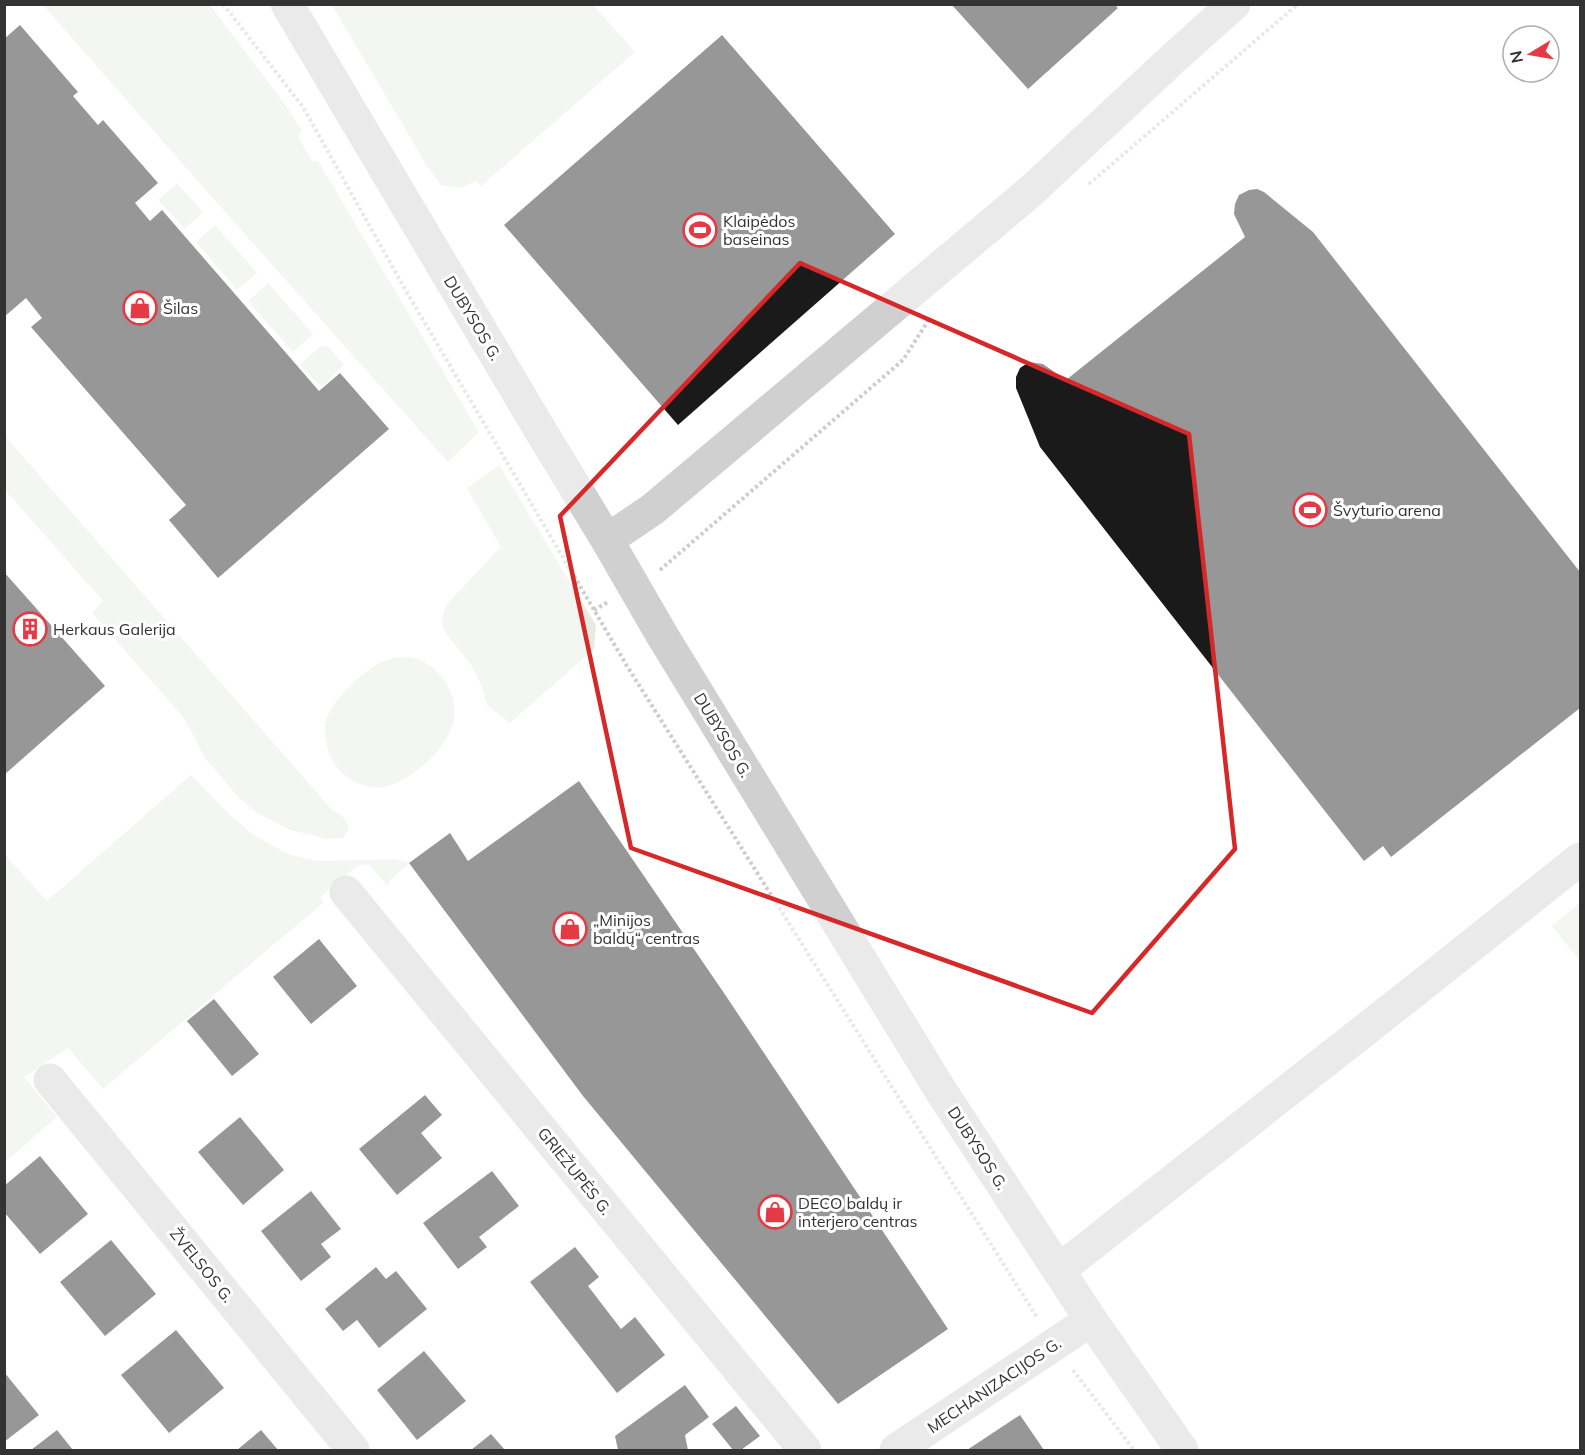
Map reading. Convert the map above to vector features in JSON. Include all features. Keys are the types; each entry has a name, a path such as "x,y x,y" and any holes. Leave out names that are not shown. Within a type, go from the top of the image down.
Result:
{"street":[{"name":"DUBYSOS G.","path":"287,4 662,635 941,1091 1091,1320 1182,1450"},
{"path":"607,540 653,509 1030,191 1234,4"},
{"path":"1059,1270 1581,859"},
{"name":"GRIEŽUPĖS G.","path":"346,892 805,1450"},
{"name":"ŽVELSOS G.","path":"50,1080 353,1450"},
{"name":"MECHANIZACIJOS G.","path":"896,1450 1091,1320"}],"path":[{"path":"223,4 303,106 406,291 627,666 1054,1345 1134,1450"},
{"path":"1088,184 1298,4"},
{"path":"660,570 903,360 928,320"}],"highlighted area":[{"path":"800,263 1189,434 1235,849 1092,1013 631,848 560,516"}],"shaded area":[{"path":"43,5 210,5 302,130 298,137 312,161 318,161 479,432 448,462 210,195"},
{"path":"332,5 593,5 635,52 481,186 476,181 460,188 441,185 427,166"},
{"path":"177,183 203,212 185,229 158,200"},
{"path":"215,225 257,273 237,290 196,242"},
{"path":"268,283 313,334 293,352 248,301"},
{"path":"323,346 328,347 344,365 321,387 300,365"},
{"path":"5,436 333,811 344,818 349,830 343,838 328,839 290,830 256,812 240,799 205,758 184,718 92,613 103,601 5,490"},
{"path":"499,465 596,625 594,649 510,723 487,705 481,684 471,665 448,636 443,628 442,620 446,605 501,547 467,488"},
{"path":"397,657 421,660 441,676 453,701 452,725 441,747 413,773 389,786 363,785 344,775 333,762 328,752 326,719 336,702 359,677 377,664"},
{"path":"191,775 228,813 255,836 288,854 316,861 396,859 409,863 390,880 388,886 368,864 357,866 320,897 324,902 103,1089 68,1048 24,1077 57,1117 5,1162 4,854 47,901"},
{"path":"1580,903 1580,961 1552,926"}],"building":[{"path":"952,5 1115,5 1118,8 1028,89"},
{"name":"Šilas","path":"20,25 78,92 73,96 98,125 103,120 158,183 135,203 150,221 162,210 319,391 340,373 389,429 218,578 169,520 186,505 31,327 42,318 26,298 4,317 4,39"},
{"name":"Klaipėdos baseinas","path":"722,35 895,234 678,425 504,225"},
{"name":"Švyturio arena","path":"1257,189 1264,192 1313,232 1580,572 1580,708 1391,857 1383,846 1364,861 1040,447 1016,388 1016,377 1020,368 1029,362 1043,364 1066,380 1245,237 1234,214 1235,204 1239,195"},
{"name":"Herkaus Galerija","path":"4,572 105,686 4,775"},
{"path":"579,781 726,996 948,1329 838,1404 583,1096 409,863 450,833 468,861"},
{"path":"319,939 357,986 311,1024 273,977"},
{"path":"214,999 259,1054 232,1076 187,1021"},
{"path":"425,1095 442,1115 421,1133 442,1158 397,1195 359,1149"},
{"path":"240,1117 284,1170 243,1205 198,1152"},
{"path":"40,1156 88,1214 40,1254 4,1212 4,1186"},
{"path":"492,1171 519,1206 479,1237 487,1247 458,1269 423,1223"},
{"path":"311,1191 341,1229 321,1244 331,1257 301,1281 261,1231"},
{"path":"111,1240 156,1294 105,1336 60,1282"},
{"path":"575,1247 599,1277 588,1286 621,1329 635,1317 665,1355 617,1393 530,1282"},
{"path":"376,1267 386,1279 396,1271 427,1309 379,1348 357,1320 343,1331 325,1309"},
{"path":"176,1330 224,1388 169,1433 121,1375"},
{"path":"424,1351 466,1401 417,1440 377,1390"},
{"path":"4,1372 39,1415 4,1442"},
{"path":"685,1385 709,1417 685,1435 688,1450 618,1450 615,1436"},
{"path":"736,1406 760,1436 741,1450 733,1450 712,1424"},
{"path":"1020,1415 1044,1450 967,1450"},
{"path":"57,1430 73,1450 31,1450"},
{"path":"261,1430 278,1450 237,1450"},
{"path":"491,1434 505,1450 471,1450"}],"place":[{"name":"Klaipėdos baseinas","path":"700,230"},
{"name":"Šilas","path":"140,308"},
{"name":"Švyturio arena","path":"1310,510"},
{"name":"Herkaus Galerija","path":"30,629"},
{"name":"„Minijos baldų“ centras","path":"570,929"},
{"name":"DECO baldų ir interjero centras","path":"775,1212"}]}
